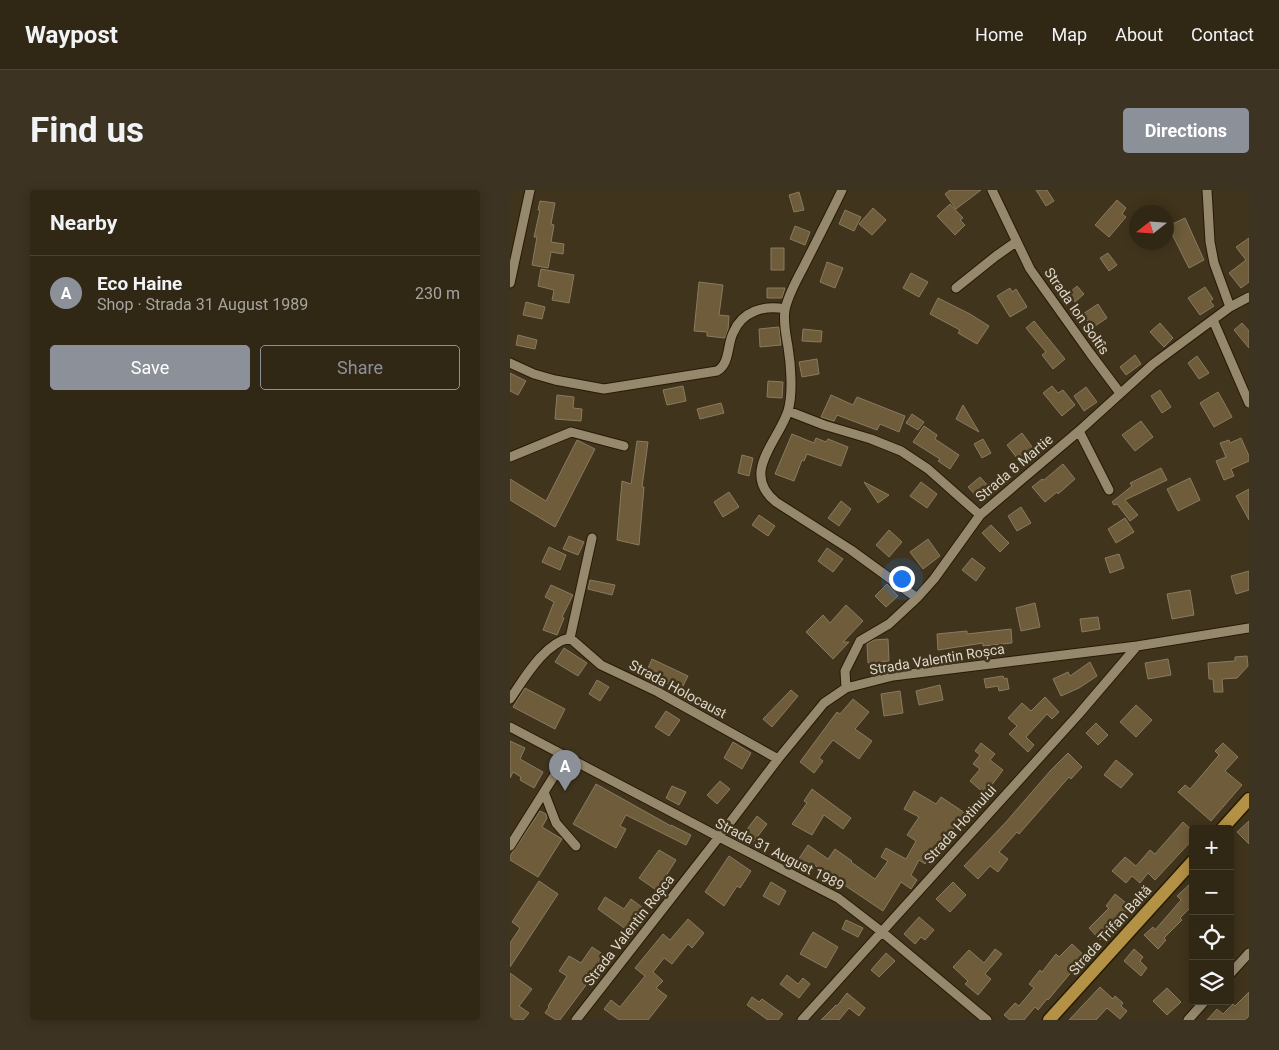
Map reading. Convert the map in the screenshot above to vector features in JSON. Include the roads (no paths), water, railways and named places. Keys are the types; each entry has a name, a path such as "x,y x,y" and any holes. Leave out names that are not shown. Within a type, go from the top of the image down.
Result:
{"main road":[{"path":"1226,825 1249,800"},
{"name":"Strada Trifan Baltă","path":"1049,1020 1189,865"}],"street":[{"path":"510,283 530,190"},
{"path":"842,190 794,286 785,309 785,325 790,359 788,411 764,459 761,471 762,486 767,495 776,502 851,550 917,598"},
{"name":"Strada Ion Soltîs","path":"992,190 1030,269 1120,393"},
{"path":"1206,190 1214,263 1230,308"},
{"path":"956,288 1016,242"},
{"name":"Strada 8 Martie","path":"846,688 844,671 860,641 889,624 917,598 934,579 980,515 1080,431 1160,359 1249,296"},
{"path":"510,363 534,374 555,380 604,389 717,371 725,364 733,332 742,318 749,313 772,306 785,309"},
{"path":"1213,320 1249,403"},
{"path":"788,411 901,451 928,469 980,515"},
{"path":"1080,431 1110,490"},
{"path":"510,457 571,432 624,446"},
{"path":"510,699 539,658 563,640 570,638 592,538"},
{"name":"Strada Valentin Roșca","path":"576,1020 778,759 824,703 846,688 893,676 1137,646 1249,628"},
{"name":"Strada Holocaust","path":"570,638 602,665 658,692 778,759"},
{"name":"Strada Hotinului","path":"802,1020 1078,715 1137,646"},
{"name":"Strada 31 August 1989","path":"510,727 718,838 838,898 882,932 987,1020"},
{"path":"510,846 566,757"},
{"path":"544,792 556,823 576,846"},
{"path":"1234,970 1249,953"},
{"path":"1188,1020 1201,1005"}],"place":[{"name":"Eco Haine","path":"565,791"}]}
